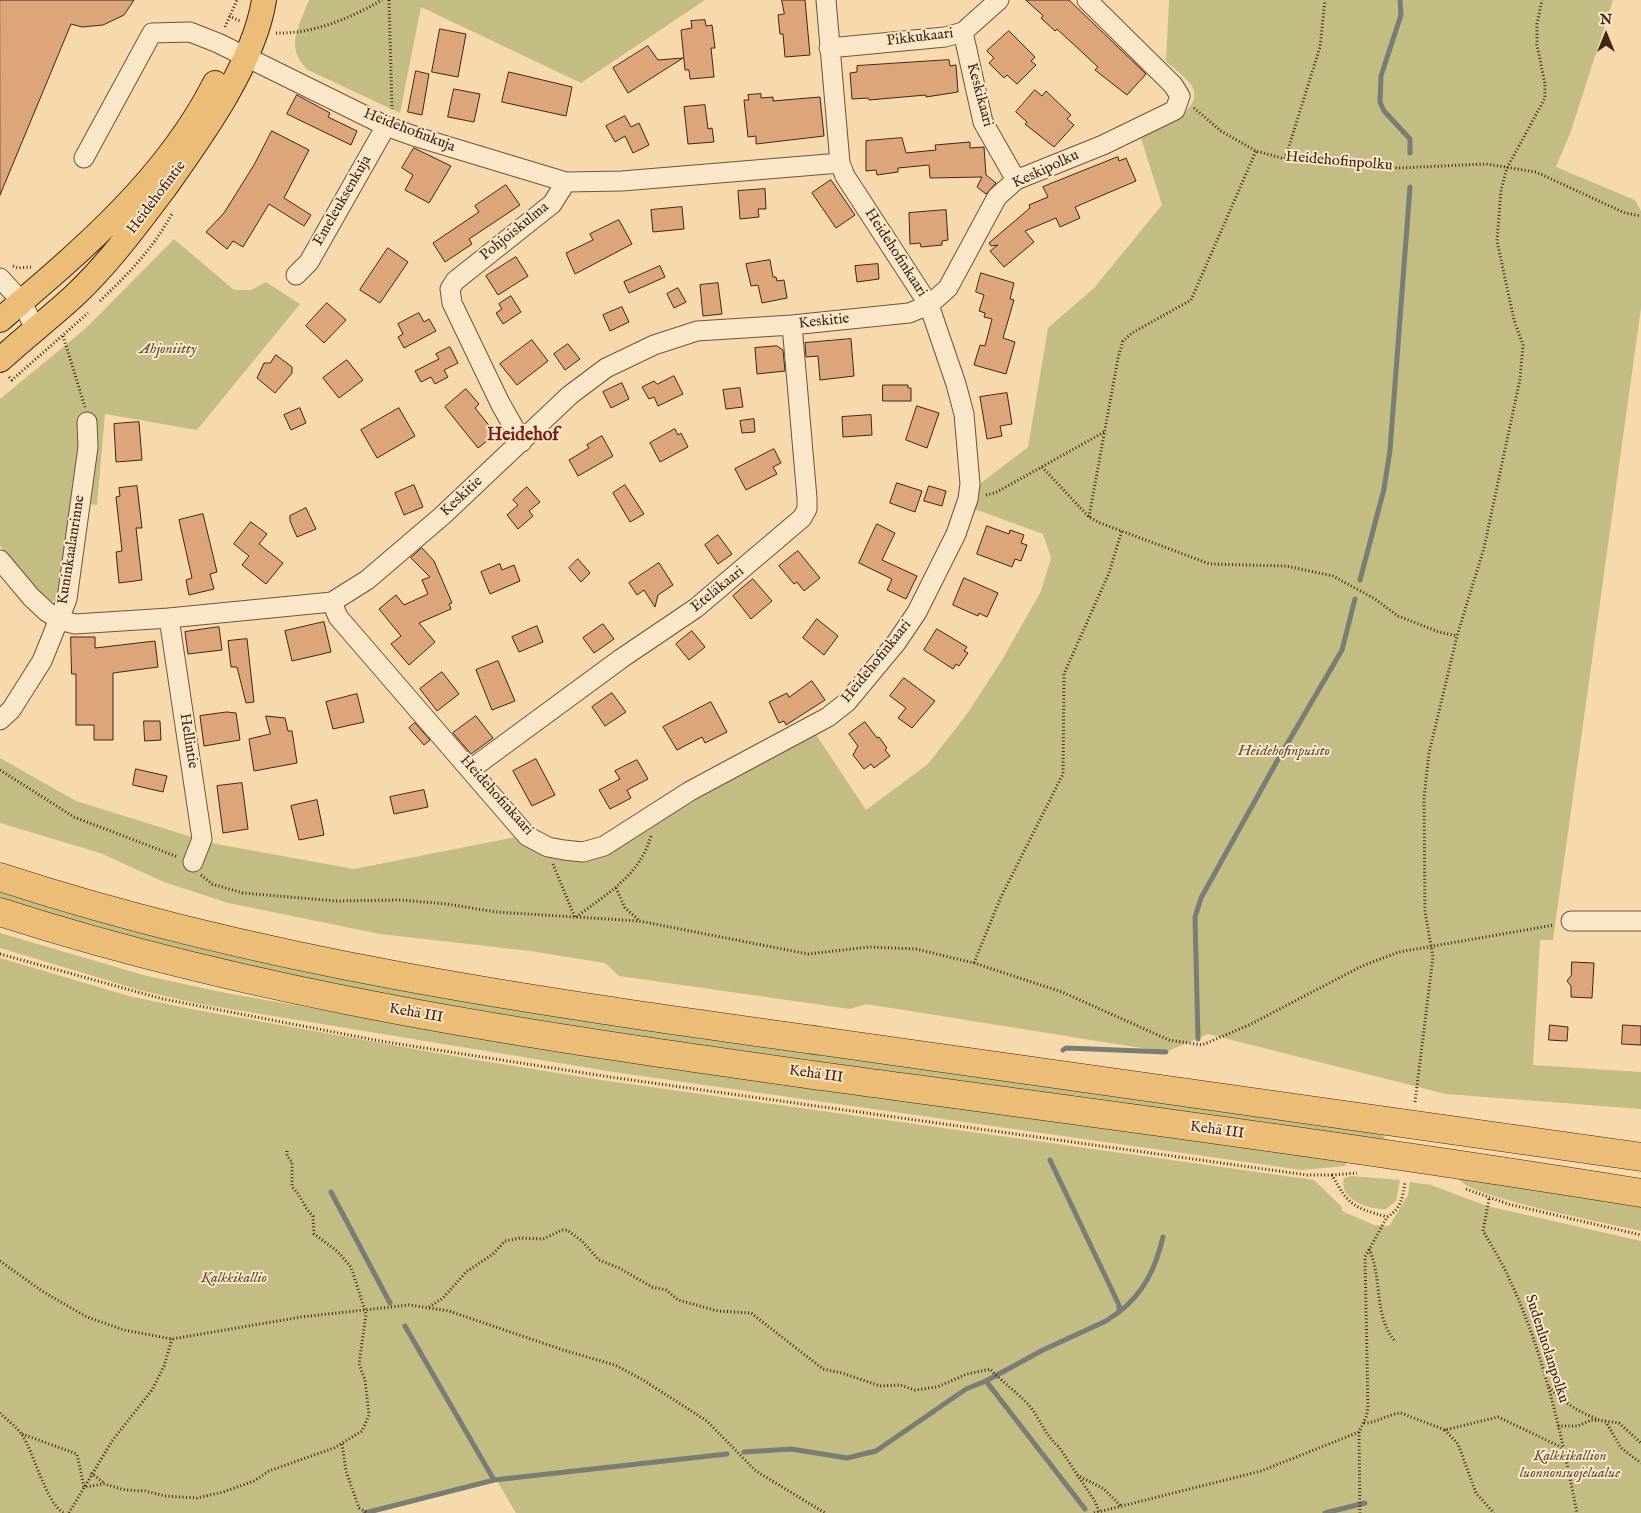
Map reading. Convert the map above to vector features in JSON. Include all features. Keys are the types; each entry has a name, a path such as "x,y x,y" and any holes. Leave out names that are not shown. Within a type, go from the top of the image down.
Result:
{"highway":[{"path":"0,877 137,918 255,947 374,973 741,1030 1641,1157"},
{"name":"Kehä III","path":"0,912 96,940 249,980 499,1029 1641,1193"}],"main road":[{"name":"Heidehofintie","path":"0,360 75,295 114,253 139,223 205,132 238,53 254,0"},
{"name":"Heidehofintie","path":"8,309 112,220 146,183 182,136 214,86 257,28 264,0"}],"street":[{"name":"Heidehofinkaari","path":"332,602 338,617 527,836 548,847 592,851 604,846 690,791 828,717 847,702 896,643 917,612 956,534 968,499 968,438 956,384 929,305 846,176 840,163 826,0"},
{"name":"Pikkukaari","path":"829,48 945,38 963,32 999,0"},
{"path":"1087,0 1173,85 1180,96"},
{"name":"Heidehofinkuja","path":"84,158 152,33 190,32 389,120 417,137 566,182"},
{"name":"Keskikaari","path":"963,32 983,122 1016,180"},
{"name":"Keskipolku","path":"929,305 948,288 997,197 1016,180 1165,116 1175,110 1180,96"},
{"name":"Emeleuksenkuja","path":"296,275 309,262 389,120"},
{"path":"566,182 622,181 840,163"},
{"name":"Pohjoiskulma","path":"522,442 500,403 452,304 450,289 455,281 552,204 566,182"},
{"path":"0,278 8,309 34,329"},
{"name":"Keskitie","path":"60,620 75,624 169,618 332,602 367,580 442,516 583,384 606,368 654,345 697,332 792,325 909,313 929,305"},
{"name":"Eteläkaari","path":"471,769 622,658 696,608 802,518 806,509 807,498 792,325"},
{"name":"Kuninkaalanrinne","path":"0,720 11,710 42,661 67,599 88,447 88,422"},
{"path":"0,560 31,597 60,620"},
{"name":"Hellintie","path":"169,618 202,839 194,862"},
{"path":"1572,921 1641,921"}],"path":[{"path":"229,16 237,0"},
{"path":"267,33 312,30 358,13 382,0"},
{"path":"389,0 389,120"},
{"path":"1284,159 1320,47 1325,0"},
{"path":"1415,1102 1433,957 1432,946 1427,933 1425,912 1424,798 1429,753 1457,636 1484,548 1520,379 1523,345 1514,320 1497,241 1501,190 1507,168 1545,98 1545,84 1537,45 1537,24 1542,0"},
{"name":"Heidehofinpolku","path":"1180,96 1222,131 1256,151 1284,159 1398,168 1486,164 1536,172 1624,213 1641,216"},
{"path":"1089,517 1118,358 1123,341 1132,333 1191,300 1256,151"},
{"path":"12,380 89,312"},
{"path":"63,336 83,395 88,422"},
{"path":"968,499 995,493 1106,431"},
{"path":"1042,467 1089,517 1100,523 1210,564 1286,566 1333,576 1376,599 1398,616 1439,632 1457,636"},
{"path":"974,963 1000,899 1063,774 1064,674 1108,573 1122,530"},
{"path":"0,770 74,817 151,848 194,862 202,876 212,884 243,893 336,901 401,900 447,904 496,912 575,918 639,920 808,954 869,947 916,949 974,963 1062,992 1169,1040 1202,1045 1249,1026 1362,966 1399,952 1572,921"},
{"path":"575,918 616,888 638,866 648,848 654,827 654,813"},
{"path":"548,847 575,918"},
{"path":"616,888 625,908 639,920"},
{"path":"0,954 163,999 380,1041 610,1077 1046,1140 1307,1175 1362,1172"},
{"path":"91,1473 104,1484 125,1490 165,1496 197,1498 223,1492 254,1481 269,1471 342,1444 362,1431 369,1414 365,1380 359,1364 366,1321 359,1290 351,1267 337,1252 314,1234 313,1216 305,1209 304,1200 292,1187 292,1162 287,1156 287,1151"},
{"path":"1332,1175 1345,1199 1364,1210 1387,1217"},
{"path":"1360,1513 1359,1432 1368,1408 1366,1257 1387,1217 1396,1212 1403,1198 1404,1182"},
{"path":"1458,1186 1489,1199 1641,1235"},
{"name":"Sudenluolanpolku","path":"1489,1199 1483,1231 1507,1274 1523,1311 1549,1387 1577,1513"},
{"path":"429,1306 443,1298 466,1272 493,1254 505,1241 520,1238 543,1239 562,1230 567,1230 582,1241 599,1260 620,1268 652,1287 666,1290 678,1300 718,1311 744,1311 756,1316 768,1328 809,1357 822,1369 842,1373 880,1386 900,1385 916,1390 937,1387 967,1374 990,1369 1032,1410 1037,1422 1059,1447 1096,1503 1097,1513 1261,1471 1359,1432"},
{"path":"1369,1249 1374,1258 1381,1311 1391,1336 1396,1342"},
{"path":"0,1261 42,1291 87,1317 124,1330 172,1339 301,1317 364,1310 429,1306 449,1311 563,1350 615,1365 674,1399 706,1421 756,1471 825,1513"},
{"path":"69,1513 91,1473 112,1441 152,1390 164,1366 172,1339"},
{"path":"1549,1387 1559,1398 1582,1412 1606,1422 1621,1448 1641,1463"},
{"path":"0,1413 22,1434 77,1454 84,1487"},
{"path":"1363,1424 1374,1423 1401,1413 1445,1430 1458,1444 1476,1493 1494,1513"},
{"path":"1445,1430 1498,1417 1563,1448"},
{"path":"1558,1426 1578,1426 1591,1420 1619,1423 1641,1443"},
{"path":"22,1434 34,1464 57,1507 64,1513"},
{"path":"342,1444 346,1471 359,1508 368,1513"},
{"path":"1077,1475 1098,1485 1121,1506"},
{"path":"84,1487 104,1484"}],"green space":[{"path":"309,0 705,0 581,83 421,7 400,113 308,70 301,62 295,45 296,36"},
{"name":"Heidehofinpuisto","path":"1169,0 1613,0 1571,131 1556,167 1635,200 1641,211 1641,308 1553,940 1540,940 1533,1065 1641,1072 1641,1109 1446,1094 1208,1034 1166,1052 866,1004 850,1009 619,976 605,963 530,951 380,934 228,903 164,882 100,853 0,823 0,758 76,801 211,843 354,869 521,836 562,857 815,733 866,810 928,764 967,714 1002,660 1041,591 1051,558 1043,534 969,507 977,486 1028,447 1048,328 1094,288 1162,205 1140,135 1167,123 1186,111 1192,103 1194,95 1192,86 1166,61"},
{"name":"Ahjoniitty","path":"174,239 234,290 251,290 266,282 300,304 197,430 105,414 97,505 73,502 59,596 52,602 46,601 0,546 0,399 85,329"},
{"path":"0,888 255,960 388,988 510,1009 1385,1132 1384,1142 504,1018 404,1001 148,942 0,899"},
{"path":"0,933 147,976 226,993 504,1042 1347,1161 1345,1166 1302,1170 620,1073 200,1004 143,991 0,948"},
{"name":"Kalkkikallio","path":"0,958 129,996 191,1009 465,1058 601,1080 1314,1180 1342,1207 1342,1211 1374,1225 1389,1226 1408,1195 1410,1182 1431,1185 1487,1206 1641,1241 1641,1513 516,1513 496,1479 366,1513 0,1513"},
{"path":"1351,1176 1400,1180 1396,1201 1386,1209 1372,1208 1357,1202 1350,1198 1343,1186 1344,1178"},
{"path":"1459,1178 1641,1206 1641,1231 1511,1201 1466,1185"}],"building":[{"path":"0,0 134,0 124,15 103,25 82,27 71,24 0,195"},
{"path":"782,0 805,0 810,55 785,57 783,34 780,34 778,15 784,14"},
{"path":"1026,0 1069,0 1146,74 1127,95 1095,70 1098,67 1057,29 1055,31 1041,18 1043,16"},
{"path":"705,20 706,26 712,25 715,48 711,48 714,77 690,79 689,70 685,70 681,30 692,28 691,21"},
{"path":"440,29 466,34 458,77 432,72"},
{"path":"1009,31 1035,57 1031,61 1036,65 1017,84 1007,75 1004,78 989,63 994,58 987,51"},
{"path":"648,46 658,60 683,58 628,93 613,68"},
{"path":"949,60 950,66 956,65 958,92 926,97 926,95 869,100 868,98 852,99 850,73 857,72 857,66"},
{"path":"416,71 429,74 422,115 408,112"},
{"path":"509,72 572,87 566,116 502,102"},
{"path":"454,89 480,94 474,122 448,117"},
{"path":"1035,90 1042,96 1046,91 1071,115 1067,119 1074,125 1054,147 1025,124 1027,122 1016,112"},
{"path":"761,94 761,98 773,97 773,101 820,97 824,136 756,144 756,136 748,137 744,100 749,100 748,95"},
{"path":"297,95 330,113 328,117 357,131 351,145 287,114"},
{"path":"705,105 708,129 712,128 714,142 688,144 684,107"},
{"path":"625,116 631,127 639,123 649,145 633,153 625,136 615,142 606,126"},
{"path":"272,131 309,150 284,198 311,215 304,226 269,204 243,247 233,241 227,249 206,232 224,213 254,165"},
{"path":"902,138 906,153 936,150 935,145 970,142 970,148 984,147 986,175 996,183 986,194 977,187 982,177 930,178 929,165 898,168 898,172 877,175 876,170 866,171 866,141"},
{"path":"414,148 451,166 429,203 405,190 413,175 402,168"},
{"path":"1118,157 1119,161 1126,158 1136,181 1075,207 1080,218 1060,227 1056,218 1025,231 1034,242 1004,267 990,251 998,245 991,246 989,243 1030,208 1029,205 1048,197 1043,187"},
{"path":"831,180 855,215 836,228 812,193"},
{"path":"506,185 520,205 469,239 472,244 445,262 433,243 479,212 475,206"},
{"path":"765,189 766,209 758,209 759,217 740,219 738,191"},
{"path":"682,207 684,229 653,232 651,210"},
{"path":"946,210 948,240 942,241 942,245 921,247 920,243 910,244 909,213"},
{"path":"619,220 632,244 575,274 566,253 593,240 590,234"},
{"path":"388,248 408,262 380,303 360,290"},
{"path":"516,257 528,276 498,295 486,276"},
{"path":"770,260 773,277 776,277 777,281 784,280 787,298 762,303 758,285 751,286 746,264"},
{"path":"878,264 879,279 857,282 855,266"},
{"path":"660,266 665,277 629,293 624,282"},
{"path":"981,273 1014,283 1010,299 1014,300 1003,338 1015,342 1006,374 974,365 980,345 985,346 992,319 984,317 985,313 979,311 984,295 976,292"},
{"path":"718,283 722,314 703,316 700,285"},
{"path":"678,288 686,302 674,308 667,294"},
{"path":"511,296 521,312 503,324 496,313 502,309 499,304"},
{"path":"327,303 346,320 324,343 306,326"},
{"path":"622,307 629,322 610,331 603,315"},
{"path":"419,313 424,322 429,319 436,331 404,348 398,337 403,334 398,324"},
{"path":"851,339 854,376 820,380 818,356 806,357 805,343"},
{"path":"532,340 548,361 517,385 500,364"},
{"path":"568,344 580,359 565,370 554,354"},
{"path":"777,346 783,350 785,371 757,374 755,348"},
{"path":"450,347 458,363 444,370 448,377 435,384 431,377 421,382 415,371 439,359 436,354"},
{"path":"276,355 292,367 292,373 275,393 257,378 264,363 270,363"},
{"path":"347,360 363,380 339,398 323,378"},
{"path":"674,376 683,394 658,406 654,397 649,399 642,387 654,381 657,384"},
{"path":"622,383 629,399 611,408 603,392"},
{"path":"883,385 908,385 908,388 911,388 911,401 883,401"},
{"path":"740,388 743,407 726,409 723,390"},
{"path":"466,389 479,404 475,408 496,434 478,448 445,407"},
{"path":"1007,393 1012,424 1000,426 1002,436 987,439 980,397"},
{"path":"917,406 939,413 927,448 906,440"},
{"path":"300,408 306,423 291,430 284,415"},
{"path":"399,408 415,436 377,458 361,430"},
{"path":"871,415 872,435 843,437 842,417"},
{"path":"754,419 755,432 742,433 740,421"},
{"path":"139,422 142,460 116,462 114,424"},
{"path":"675,429 678,435 681,433 688,447 660,462 650,443"},
{"path":"602,436 613,456 578,476 569,460 589,448 587,445"},
{"path":"774,449 781,463 773,467 777,474 746,490 735,469"},
{"path":"897,483 922,491 915,512 890,503"},
{"path":"414,485 423,507 404,515 395,493"},
{"path":"625,485 644,514 630,522 613,493"},
{"path":"137,486 142,528 136,528 142,580 119,583 116,552 122,551 116,497 120,496 119,488"},
{"path":"929,486 946,491 942,506 924,501"},
{"path":"527,487 540,502 529,511 533,516 518,529 507,515 518,505 513,500"},
{"path":"306,508 316,529 297,537 290,521 290,516"},
{"path":"203,514 217,572 210,574 214,589 189,595 186,580 192,578 179,520"},
{"path":"251,522 267,534 259,544 283,563 266,584 242,565 249,556 234,544"},
{"path":"877,524 895,533 882,560 917,576 906,599 887,590 892,579 859,563"},
{"path":"987,526 1009,534 1010,530 1024,535 1021,543 1027,545 1021,561 1015,559 1012,567 977,554"},
{"path":"718,535 732,554 718,564 705,545"},
{"path":"422,548 434,561 452,603 449,604 451,609 419,623 435,642 409,665 391,644 401,636 379,609 396,595 404,605 428,594 422,580 430,577 411,558"},
{"path":"798,551 820,578 804,591 797,582 794,584 779,566"},
{"path":"578,559 590,573 581,582 569,568"},
{"path":"659,563 673,585 658,595 655,607 644,590 637,595 629,583"},
{"path":"500,564 502,570 514,565 520,581 490,594 481,572"},
{"path":"964,578 998,593 987,617 979,613 978,616 953,605"},
{"path":"753,579 772,601 751,619 733,596"},
{"path":"817,619 838,636 824,655 803,638"},
{"path":"324,622 331,652 292,661 285,631"},
{"path":"603,624 614,639 594,653 583,638"},
{"path":"537,626 543,642 519,652 512,637"},
{"path":"219,627 222,650 188,654 185,632"},
{"path":"937,629 967,647 964,651 968,653 959,666 956,664 953,669 924,650"},
{"path":"692,631 705,647 689,660 676,644"},
{"path":"71,637 95,637 95,648 155,641 158,667 113,673 113,740 94,740 94,725 76,725 76,674 72,674"},
{"path":"247,639 254,702 246,703 237,667 231,667 228,641"},
{"path":"498,661 515,701 492,710 476,670"},
{"path":"442,672 459,694 437,711 420,689"},
{"path":"904,678 935,701 912,728 898,718 906,708 890,696"},
{"path":"812,681 825,700 786,725 784,721 779,723 769,702 787,693 789,697"},
{"path":"612,693 626,712 605,726 592,707"},
{"path":"357,694 364,722 333,729 326,702"},
{"path":"711,702 727,732 705,743 702,737 677,750 663,727"},
{"path":"227,712 236,713 240,740 204,746 200,716"},
{"path":"266,716 285,718 288,731 292,731 297,763 254,771 249,739 270,734"},
{"path":"476,716 493,738 471,754 453,733"},
{"path":"144,721 160,721 161,740 145,741"},
{"path":"865,722 877,738 879,737 890,756 874,768 871,764 864,769 853,755 858,746 849,734"},
{"path":"415,723 430,740 424,745 409,728"},
{"path":"536,759 555,795 532,806 513,771"},
{"path":"637,760 648,779 627,790 631,798 610,809 599,790 620,779 615,771"},
{"path":"136,769 167,776 163,792 133,785"},
{"path":"242,783 248,829 223,833 217,786"},
{"path":"424,790 428,807 394,814 390,797"},
{"path":"317,800 324,835 299,840 291,806"},
{"path":"1572,962 1594,963 1592,998 1571,997 1571,986 1567,981 1571,976"},
{"path":"1550,1025 1568,1027 1567,1041 1549,1040"},
{"path":"1623,1025 1641,1026 1641,1045 1622,1044"}],"waterway":[{"path":"1400,0 1401,15 1381,76 1380,102 1384,111 1410,139 1410,153"},
{"path":"1360,580 1384,489 1390,450 1410,187"},
{"path":"1198,1039 1195,917 1201,898 1276,763 1342,650 1355,599"},
{"path":"1063,1050 1066,1048 1166,1052"},
{"path":"744,1452 791,1449 847,1458 876,1451 966,1389 986,1381 1043,1350 1106,1321 1119,1312 1119,1305 1050,1160"},
{"path":"331,1192 390,1303"},
{"path":"1119,1312 1128,1305 1148,1279 1157,1259 1163,1237"},
{"path":"405,1326 494,1480"},
{"path":"986,1381 1085,1509"},
{"path":"365,1513 494,1480 727,1454"},
{"path":"1325,1513 1365,1503"}],"district":[{"name":"Heidehof","path":"523,436"}],"park label":[{"name":"Kalkkikallion luonnonsuojelualue","path":"1570,1466"}]}
